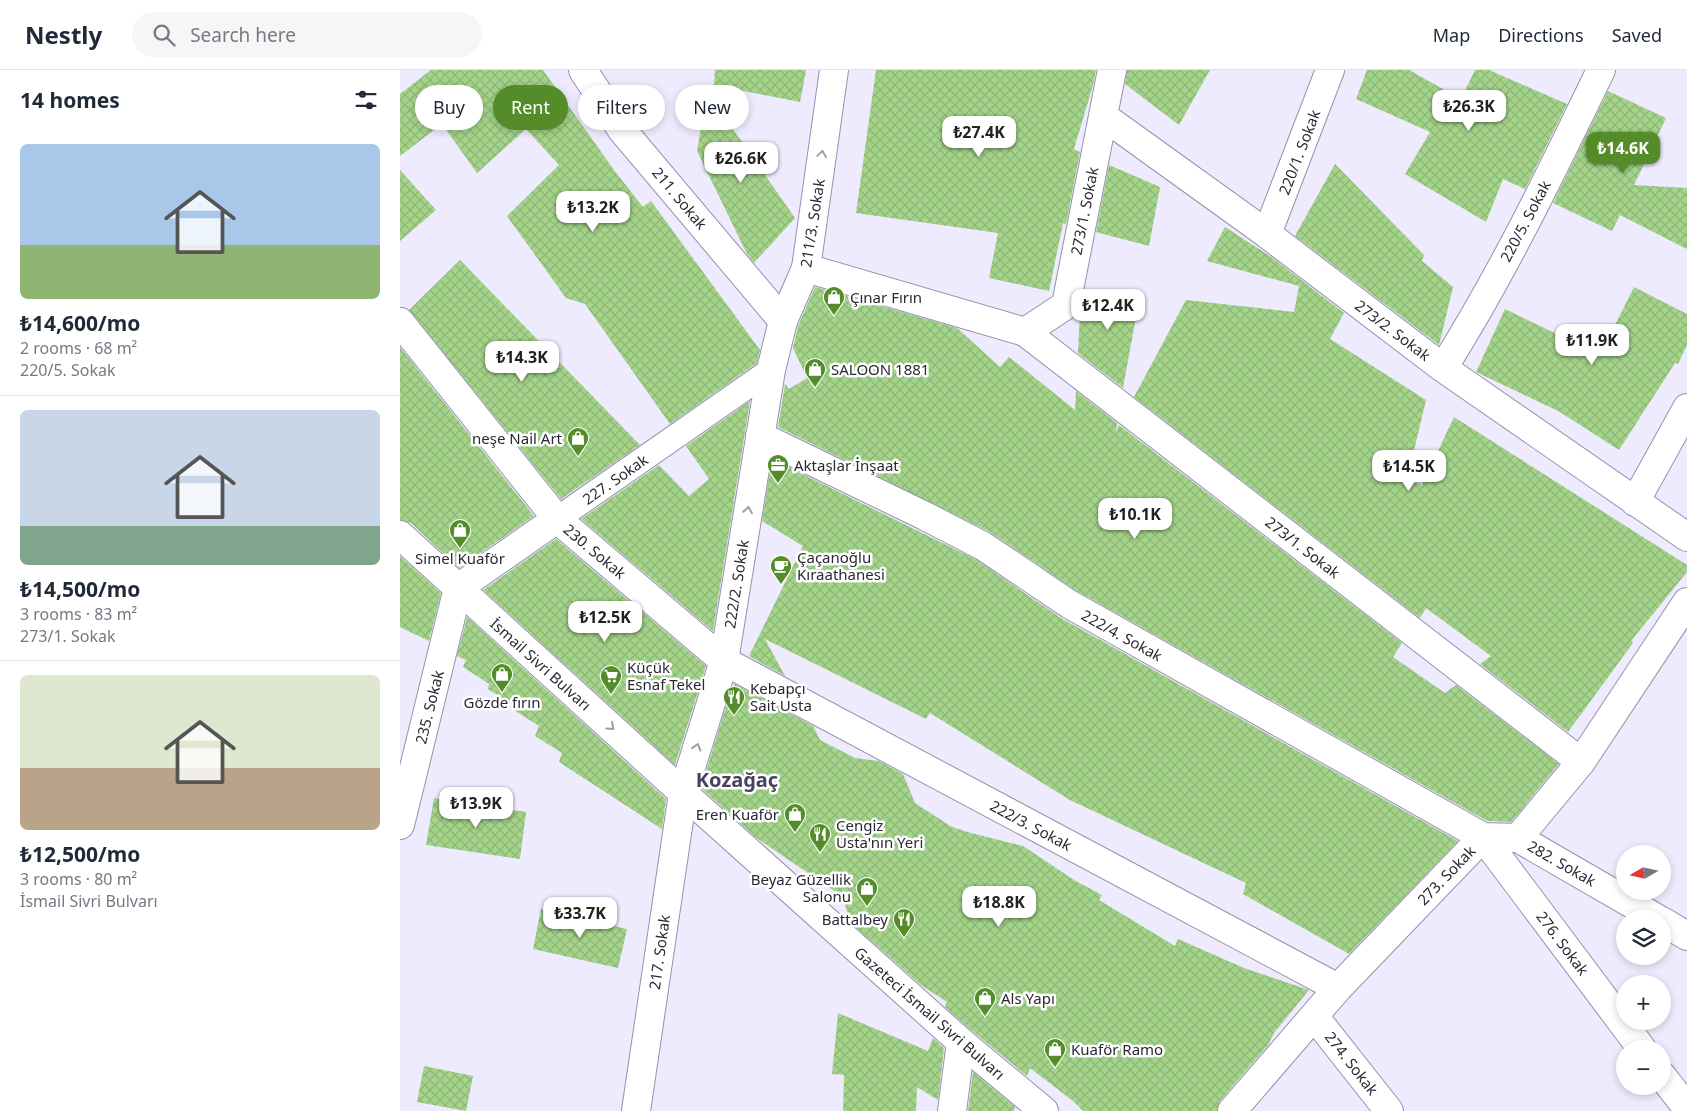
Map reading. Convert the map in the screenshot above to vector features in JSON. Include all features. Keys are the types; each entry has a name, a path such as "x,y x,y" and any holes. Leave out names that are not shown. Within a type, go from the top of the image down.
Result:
{"street":[{"name":"211. Sokak","path":"583,70 622,130 784,321"},
{"name":"211/3. Sokak","path":"771,370 784,321 806,268 834,70"},
{"name":"273/1. Sokak","path":"1025,332 1066,305 1112,70"},
{"name":"220/1. Sokak","path":"1267,234 1330,70"},
{"name":"220/5. Sokak","path":"1443,368 1528,217 1601,70"},
{"name":"273/2. Sokak","path":"1103,116 1267,234 1443,368 1687,537"},
{"name":"273/1. Sokak","path":"806,268 1025,332 1581,762"},
{"name":"230. Sokak","path":"400,322 557,519 724,661"},
{"name":"222/2. Sokak","path":"682,793 724,661 771,370"},
{"name":"227. Sokak","path":"458,588 771,370"},
{"path":"1635,502 1687,408"},
{"name":"222/4. Sokak","path":"760,436 983,546 1068,604 1483,837"},
{"name":"İsmail Sivri Bulvarı","path":"400,535 682,793"},
{"name":"235. Sokak","path":"400,825 458,588"},
{"path":"1518,838 1581,762 1687,602"},
{"name":"222/3. Sokak","path":"724,661 1338,988"},
{"name":"Gazeteci İsmail Sivri Bulvarı","path":"682,793 961,1042 1044,1111"},
{"name":"217. Sokak","path":"636,1111 682,793"},
{"name":"273. Sokak","path":"1232,1111 1338,988 1483,837 1518,838"},
{"name":"276. Sokak","path":"1483,837 1635,1040"},
{"name":"282. Sokak","path":"1518,838 1642,910"},
{"path":"1671,927 1687,936"},
{"name":"274. Sokak","path":"1314,1016 1389,1111"},
{"path":"952,1111 961,1042"},
{"path":"1671,1088 1687,1108"}],"building":[{"path":"431,70 543,70 554,85 493,85 493,130 525,130 477,173 446,130 483,130 483,85 415,85 415,130 434,130 400,156 400,94"},
{"path":"715,70 806,70 800,102 749,92 749,85 714,85"},
{"path":"876,70 1096,70 1074,149 1080,152 1066,224 1063,223 1049,291 989,278 998,233 856,213"},
{"path":"1127,70 1210,70 1179,125 1125,84"},
{"path":"1367,70 1409,70 1461,99 1475,70 1489,70 1567,104 1525,189 1503,179 1486,222 1405,174 1430,132 1356,99"},
{"path":"1608,91 1666,118 1634,185 1687,188 1687,249 1620,215 1612,231 1553,203"},
{"path":"568,105 578,119 578,130 586,130 643,207 651,201 760,350 757,363 670,424 585,304 566,298 507,216 559,165 527,130 568,130"},
{"path":"701,130 734,130 795,218 754,263 747,254 697,151"},
{"path":"1335,164 1424,255 1422,261 1453,287 1439,345 1295,236"},
{"path":"1109,165 1160,187 1149,246 1096,232"},
{"path":"400,170 436,210 400,241"},
{"path":"1225,227 1270,256 1344,313 1330,339 1426,400 1407,480 1422,485 1454,417 1687,565 1687,572 1631,641 1633,643 1568,732 1480,664 1491,656 1426,608 1420,618 1134,397 1186,300 1294,312 1299,286 1207,261"},
{"path":"460,260 640,445 561,499 409,310"},
{"path":"815,287 957,328 1000,367 1009,357 1075,410 1076,391 1117,423 1116,432 1119,425 1402,643 1393,657 1445,693 1456,685 1559,764 1511,822 1487,821 1077,591 990,532 778,427 785,384 789,389 807,378 793,348 798,326"},
{"path":"1634,287 1687,314 1687,345 1678,364 1675,363 1619,450 1560,412 1476,372 1505,309 1600,355"},
{"path":"1085,289 1140,295 1123,388 1078,353 1080,311"},
{"path":"400,347 534,516 459,568 411,523 400,520"},
{"path":"750,401 713,631 581,519 659,465 689,496 709,479 686,446"},
{"path":"772,459 975,559 1061,618 1458,841 1349,954 1243,894 1246,883 1070,800 930,713 926,719 765,639 785,676 749,656 803,546 762,521"},
{"path":"556,539 706,666 675,765 483,590"},
{"path":"400,556 441,593 429,641 400,627"},
{"path":"467,617 666,799 662,829 559,762 562,753 535,736 539,726 511,708 512,704 488,689 489,684 463,667 466,660 457,656"},
{"path":"735,684 813,726 820,740 855,758 879,761 903,774 915,803 952,827 1023,846 1074,880 1102,895 1099,900 1175,946 1178,939 1244,968 1309,990 1274,1033 1268,1045 1220,1101 1217,1111 1083,1111 1030,1068 1027,1076 971,1030 945,1007 947,1002 921,985 851,923 842,896 755,837 701,788 730,693"},
{"path":"434,798 526,812 520,859 426,845"},
{"path":"541,909 627,929 618,968 533,949"},
{"path":"838,1013 928,1051 933,1038 944,1048 938,1100 917,1087 916,1111 843,1111 844,1075 832,1074"},
{"path":"424,1066 473,1076 466,1111 417,1102"},
{"path":"973,1072 1015,1107 1014,1111 968,1111"}],"place":[{"name":"Çınar Fırın","path":"834,316"},
{"name":"SALOON 1881","path":"815,388"},
{"name":"neşe Nail Art","path":"578,457"},
{"name":"Aktaşlar İnşaat","path":"778,484"},
{"name":"Simel Kuaför","path":"460,549"},
{"name":"Çaçanoğlu Kıraathanesi","path":"781,585"},
{"name":"Gözde fırın","path":"502,693"},
{"name":"Küçük Esnaf Tekel","path":"611,695"},
{"name":"Kebapçı Sait Usta","path":"734,716"},
{"name":"Eren Kuaför","path":"795,833"},
{"name":"Cengiz Usta'nın Yeri","path":"820,853"},
{"name":"Beyaz Güzellik Salonu","path":"867,907"},
{"name":"Battalbey","path":"904,938"},
{"name":"Als Yapı","path":"985,1017"},
{"name":"Kuaför Ramo","path":"1055,1068"}],"district":[{"name":"Kozağaç","path":"737,779"}]}
